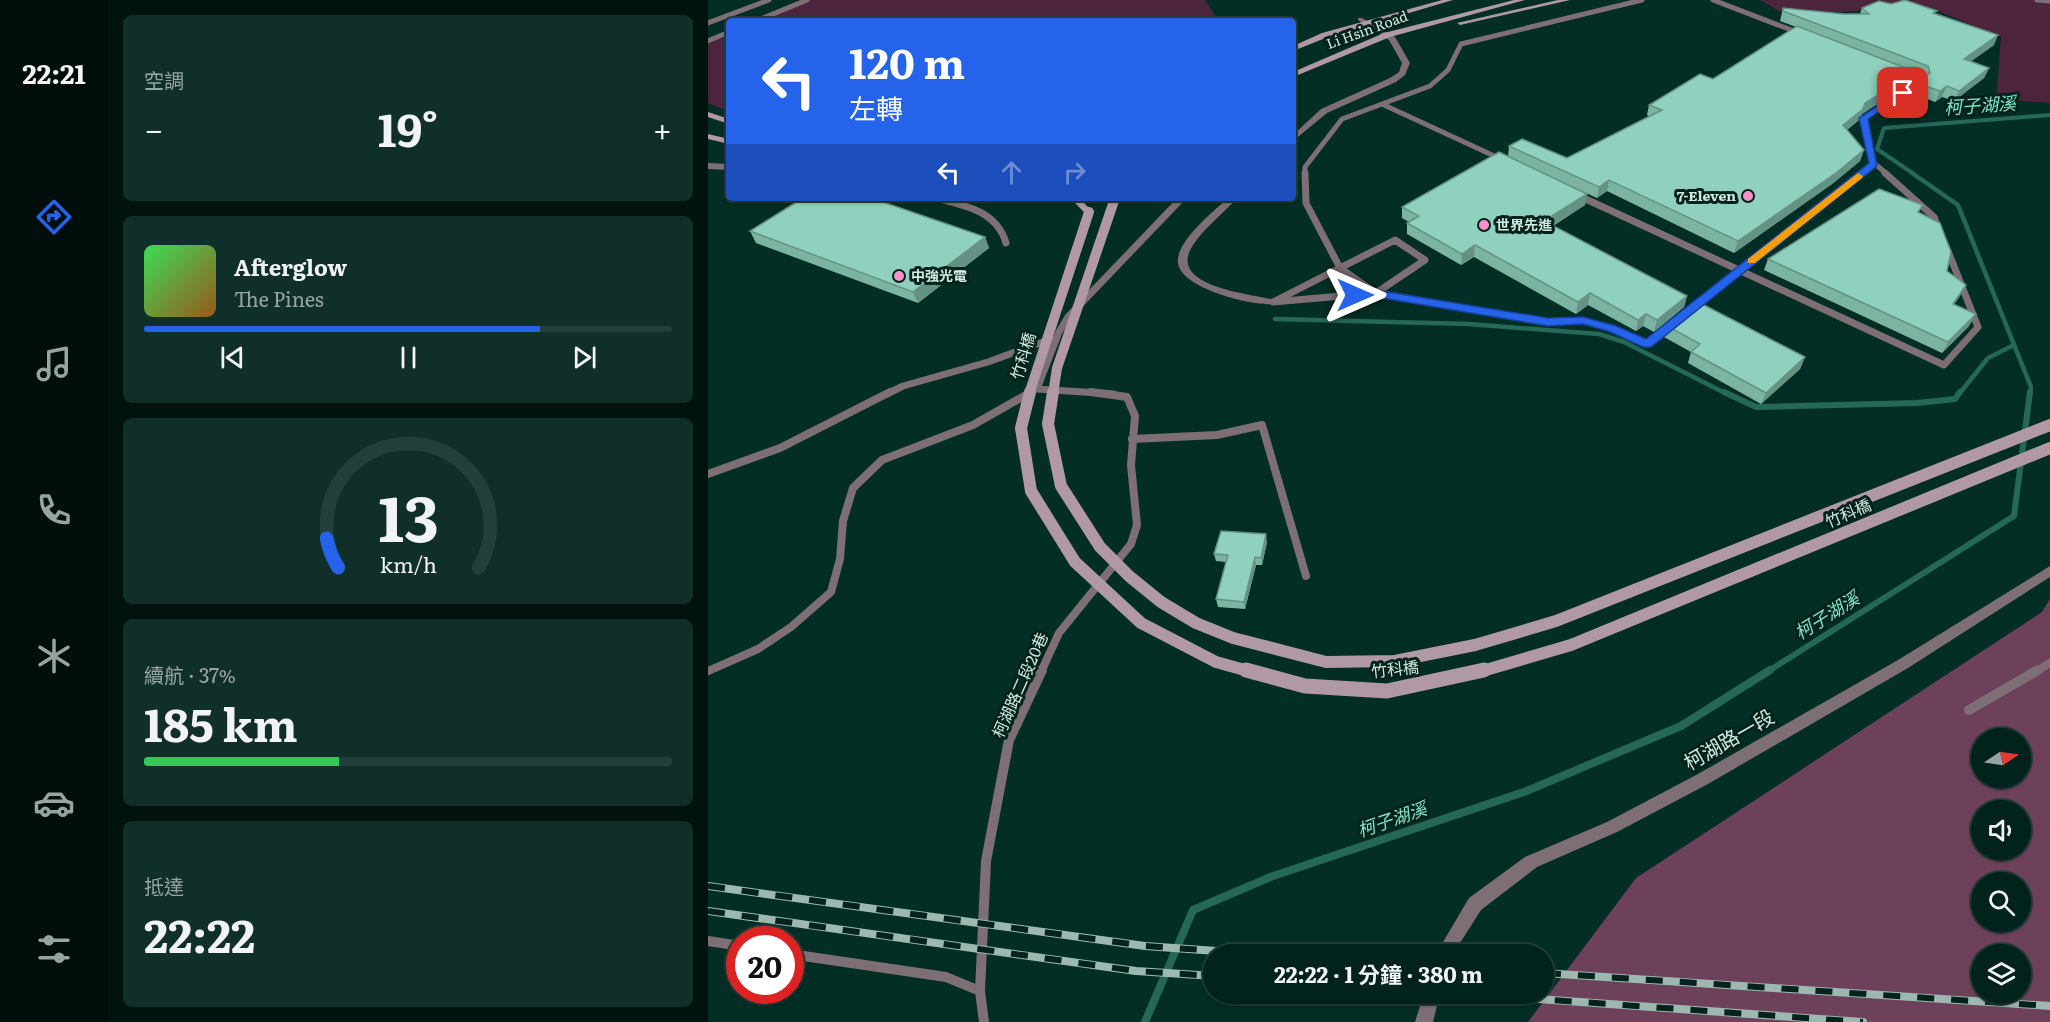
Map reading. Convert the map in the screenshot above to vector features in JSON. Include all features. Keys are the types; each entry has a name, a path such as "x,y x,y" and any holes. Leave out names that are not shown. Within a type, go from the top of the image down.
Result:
{"street":[{"path":"1296,40 1430,0"},
{"name":"Li Hsin Road","path":"1296,48 1363,21 1450,0"},
{"name":"Li Hsin Road","path":"1296,74 1368,42 1522,0"},
{"path":"1389,37 1567,0"},
{"path":"1296,136 1324,111 1393,80 1402,73 1406,63 1389,37 1363,21"},
{"path":"708,114 726,121"},
{"path":"708,136 726,141"},
{"path":"708,166 726,167"},
{"path":"1077,201 1089,212"},
{"name":"竹科橋","path":"1090,201 1089,212 1035,370 1021,428 1031,491 1075,562 1141,623 1216,662 1305,686 1387,690 1474,673 1571,645 2050,448"},
{"name":"竹科橋","path":"1114,201 1057,368 1048,424 1061,486 1100,547 1129,576 1161,602 1196,623 1233,638 1326,662 1395,661 1475,645 1556,621 2050,425"},
{"path":"1230,201 1195,235 1185,249 1183,265 1188,275 1212,290 1273,302"},
{"name":"柯湖路一段","path":"1450,944 1475,904 1531,862 1612,827 1703,779 1903,664 2050,571"},
{"path":"1424,1022 1429,1004"}],"lane":[{"path":"708,23 769,0"},
{"path":"763,18 807,0"},
{"path":"1376,293 1340,268 1306,203 1305,167 1342,119 1430,86 1448,70 1461,44 1642,0"},
{"path":"1713,0 1801,34"},
{"path":"2037,0 2050,1"},
{"path":"708,41 726,33"},
{"path":"1567,190 1944,365 1978,327 1934,217 1874,164 1863,118 1922,81 1900,73"},
{"path":"1384,105 1514,165"},
{"path":"1273,302 1376,293 1548,322 1583,321 1612,328 1647,344 1874,164"},
{"path":"948,201 979,209 999,229 1006,243"},
{"path":"708,670 759,649 791,627 831,592 840,559 843,521 853,488 882,459 973,425 1037,389 1057,337 1068,317 1179,201"},
{"path":"1273,302 1395,240 1425,260 1376,293"},
{"path":"708,474 780,448 903,386 988,362 1057,337"},
{"name":"柯湖路二段20巷","path":"984,1022 980,991 986,861 1009,740 1059,633 1131,544 1137,525 1131,465 1135,416 1127,397 1115,394 1037,389"},
{"path":"1132,439 1217,435 1262,425 1306,576"},
{"path":"1969,710 2050,663"},
{"path":"708,941 726,944"},
{"path":"804,956 946,977 980,991"}],"shaded area":[{"path":"808,0 1205,0 1216,18 768,18"},
{"path":"1760,0 2050,0 2050,103 1996,99 2001,37 1928,7 1786,15"},
{"path":"726,36 726,111 708,103 708,44"},
{"path":"2050,599 2050,1022 1528,1022 1542,1004 1554,1004 1554,987 1636,878 2042,612"}],"building":[{"path":"1905,0 1937,11 1933,13 1998,35 1964,59 1989,68 1959,91 1947,86 1940,91 1916,83 1930,73 1928,66 1783,11 1783,8 1869,14 1862,8 1879,1 1891,4"},
{"path":"1797,26 1916,72 1865,103 1863,109 1843,125 1864,150 1836,173 1738,241 1609,180 1599,187 1509,146 1522,139 1567,158 1662,110 1649,105 1700,74 1713,79"},
{"path":"1499,152 1587,194 1544,221 1687,296 1657,320 1646,314 1638,320 1590,293 1578,302 1475,245 1462,254 1407,223 1419,216 1402,207"},
{"path":"1879,189 1923,205 1918,212 1940,223 1951,252 1947,271 1966,285 1953,304 1976,314 1948,342 1768,259"},
{"name":"中強光電","path":"798,201 880,201 985,237 913,292 750,231"},
{"path":"1698,302 1805,357 1766,393 1691,352 1700,344 1667,326"},
{"path":"1221,531 1266,534 1261,558 1255,557 1244,602 1216,599 1228,555 1214,554"}],"waterway":[{"name":"柯子湖溪","path":"1914,174 1877,149 1884,128 2050,115"},
{"name":"柯子湖溪","path":"1912,173 1958,205 2031,387 2030,394"},
{"path":"1275,319 1469,324 1599,334 1624,342 1727,394"},
{"path":"1959,394 1988,358 2014,345"},
{"path":"1724,392 1756,407 1917,403 1955,399 1960,392"},
{"name":"柯子湖溪","path":"1767,672 2014,516 2030,392"},
{"name":"柯子湖溪","path":"1145,1022 1193,910 1273,876 1524,792 1681,726 1770,670"}],"railway":[{"path":"708,886 1145,946 1203,950"},
{"path":"708,911 1136,971 1203,975"},
{"path":"1554,974 2050,1006"},
{"path":"1554,1000 1863,1022"}],"slow traffic":[{"path":"1752,261 1858,176"}],"place":[{"name":"7-Eleven","path":"1748,196"},
{"name":"世界先進","path":"1484,225"},
{"name":"中強光電","path":"899,276"}],"route":[{"path":"1355,295 1376,293 1548,322 1583,321 1612,328 1647,344 1874,164 1863,118 1903,93"}]}
